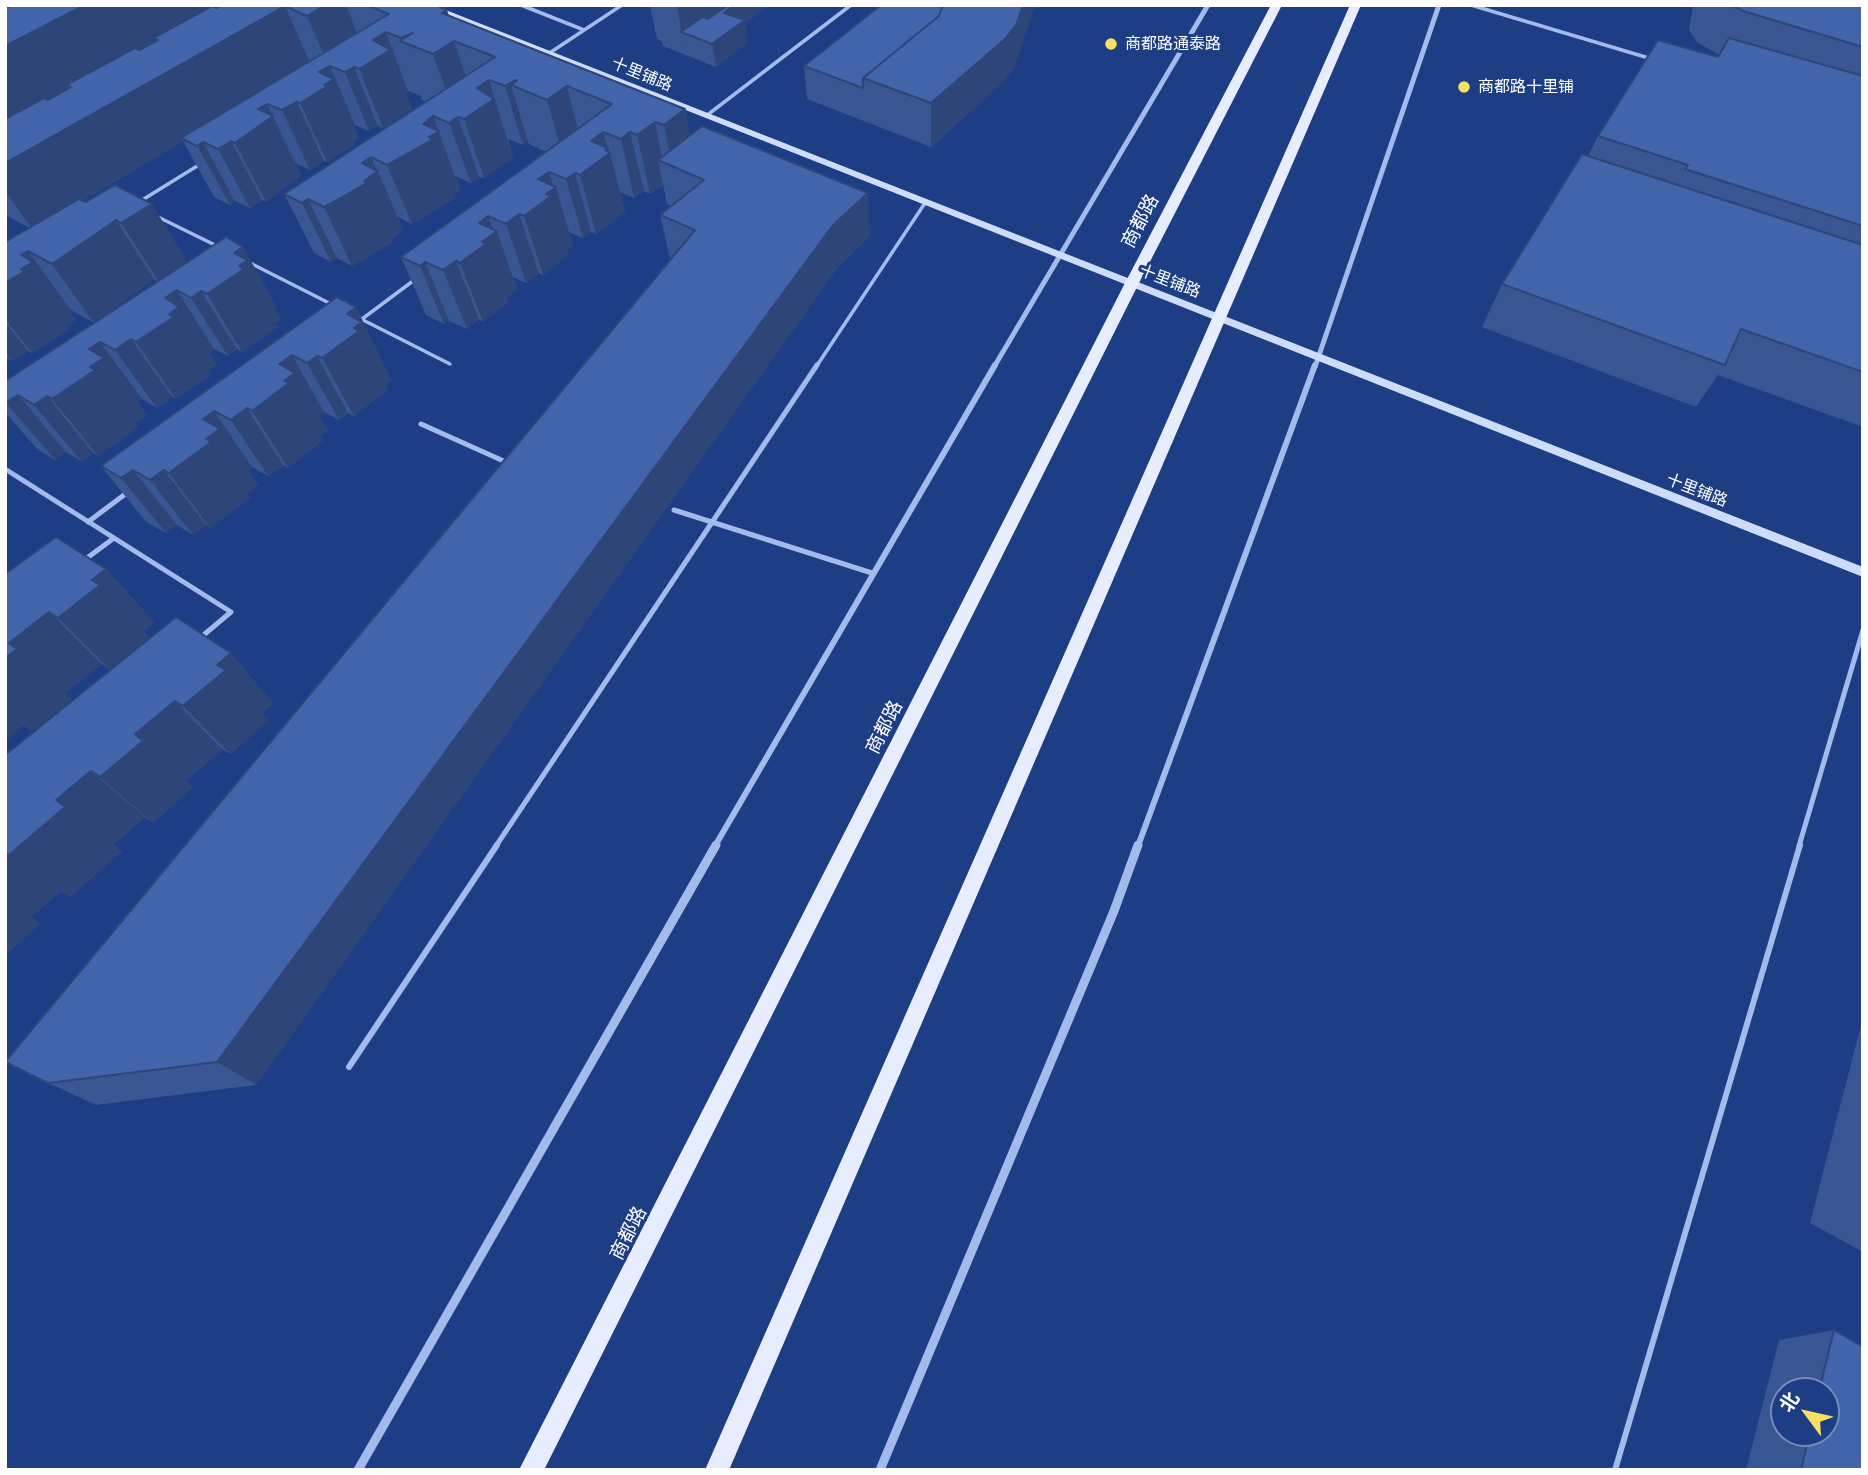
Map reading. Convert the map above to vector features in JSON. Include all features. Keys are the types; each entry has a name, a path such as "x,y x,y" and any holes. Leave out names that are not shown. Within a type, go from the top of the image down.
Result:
{"main road":[{"name":"商都路","path":"531,1470 1132,283 1276,5"},
{"path":"717,1470 1356,5"}],"street":[{"name":"十里铺路","path":"425,5 1863,572"},
{"path":"358,1470 872,573 1208,5"},
{"path":"880,1470 1114,911 1318,358 1438,5"}],"lane":[{"path":"521,5 584,30"},
{"path":"548,54 622,5"},
{"path":"706,116 851,5"},
{"path":"1471,5 1654,59"},
{"path":"204,162 134,205 230,253"},
{"path":"349,1067 925,203"},
{"path":"242,259 337,307"},
{"path":"350,327 428,269"},
{"path":"349,313 450,364"},
{"path":"421,424 518,468"},
{"path":"5,469 231,612 190,646"},
{"path":"88,522 132,489"},
{"path":"674,510 872,573"},
{"path":"82,563 114,538"},
{"path":"1615,1470 1863,630"}],"building":[{"path":"12,5 85,5 5,46 5,9"},
{"path":"221,5 325,5 307,16 285,6 5,163 5,119 44,98 48,100 71,87 66,85 135,48 139,50 158,40 153,38 212,6 217,8"},
{"path":"366,5 436,5 447,10 442,13 685,109 664,125 655,122 637,135 630,132 621,139 603,132 591,141 608,148 605,150 610,153 580,175 575,173 566,179 549,172 538,179 556,187 546,194 551,196 524,216 519,214 506,224 488,216 479,223 497,231 482,242 486,244 460,263 456,261 443,270 425,262 420,266 401,257 612,104 567,86 547,100 511,85 517,81 515,80 505,86 489,80 477,88 494,99 464,119 458,117 449,123 433,116 423,124 439,131 429,137 433,139 387,165 371,157 362,163 378,171 364,181 367,183 324,207 308,199 302,203 284,194 495,57 454,41 433,54 400,41 413,33 401,38 386,32 373,40 390,50 359,69 354,67 345,72 330,66 319,72 334,79 324,85 328,86 300,103 282,110 267,104 258,109 273,116 235,143 231,141 218,149 203,142 197,146 181,138 389,14"},
{"path":"728,5 734,5 724,13 745,20 712,44 681,32 702,17 708,19"},
{"path":"881,5 943,5 939,16 863,78 863,88 804,66"},
{"path":"943,5 1023,5 1016,25 1005,39 931,103 863,78 939,16"},
{"path":"1732,5 1863,5 1863,47 1743,11"},
{"path":"1729,38 1863,76 1863,226 1685,169 1688,165 1598,136 1658,40 1718,57"},
{"path":"702,126 868,193 833,225 217,1062 48,1083 5,1062 695,230 660,215 704,180 658,160"},
{"path":"1582,154 1863,245 1863,372 1741,329 1725,365 1502,284"},
{"path":"115,185 152,204 121,223 116,220 52,264 28,251 21,255 33,262 21,269 25,271 5,283 5,242 79,199 86,202"},
{"path":"226,237 243,247 234,253 248,260 239,266 244,269 207,294 201,291 191,298 177,290 165,298 179,307 169,314 174,317 136,342 131,339 115,350 100,342 89,349 104,358 90,367 95,370 52,399 47,396 34,405 18,395 5,403 5,381"},
{"path":"337,297 356,307 347,314 362,322 354,328 359,331 322,358 317,356 307,363 292,355 279,364 295,373 284,381 289,383 252,411 247,408 231,420 214,411 203,419 220,429 206,439 211,442 169,473 164,470 150,480 133,470 121,478 101,466"},
{"path":"56,537 106,569 92,580 100,585 58,618 49,612 9,643 17,649 5,658 5,574"},
{"path":"176,617 231,653 217,665 226,670 183,706 175,701 135,734 143,741 100,777 91,771 56,800 65,807 9,855 5,853 5,755"},
{"path":"1834,1330 1863,1347 1863,1470 1801,1470 1807,1447 1840,1447 1840,1377 1822,1377"}],"place":[{"name":"商都路通泰路","path":"1111,44"},
{"name":"商都路十里铺","path":"1464,87"}]}
